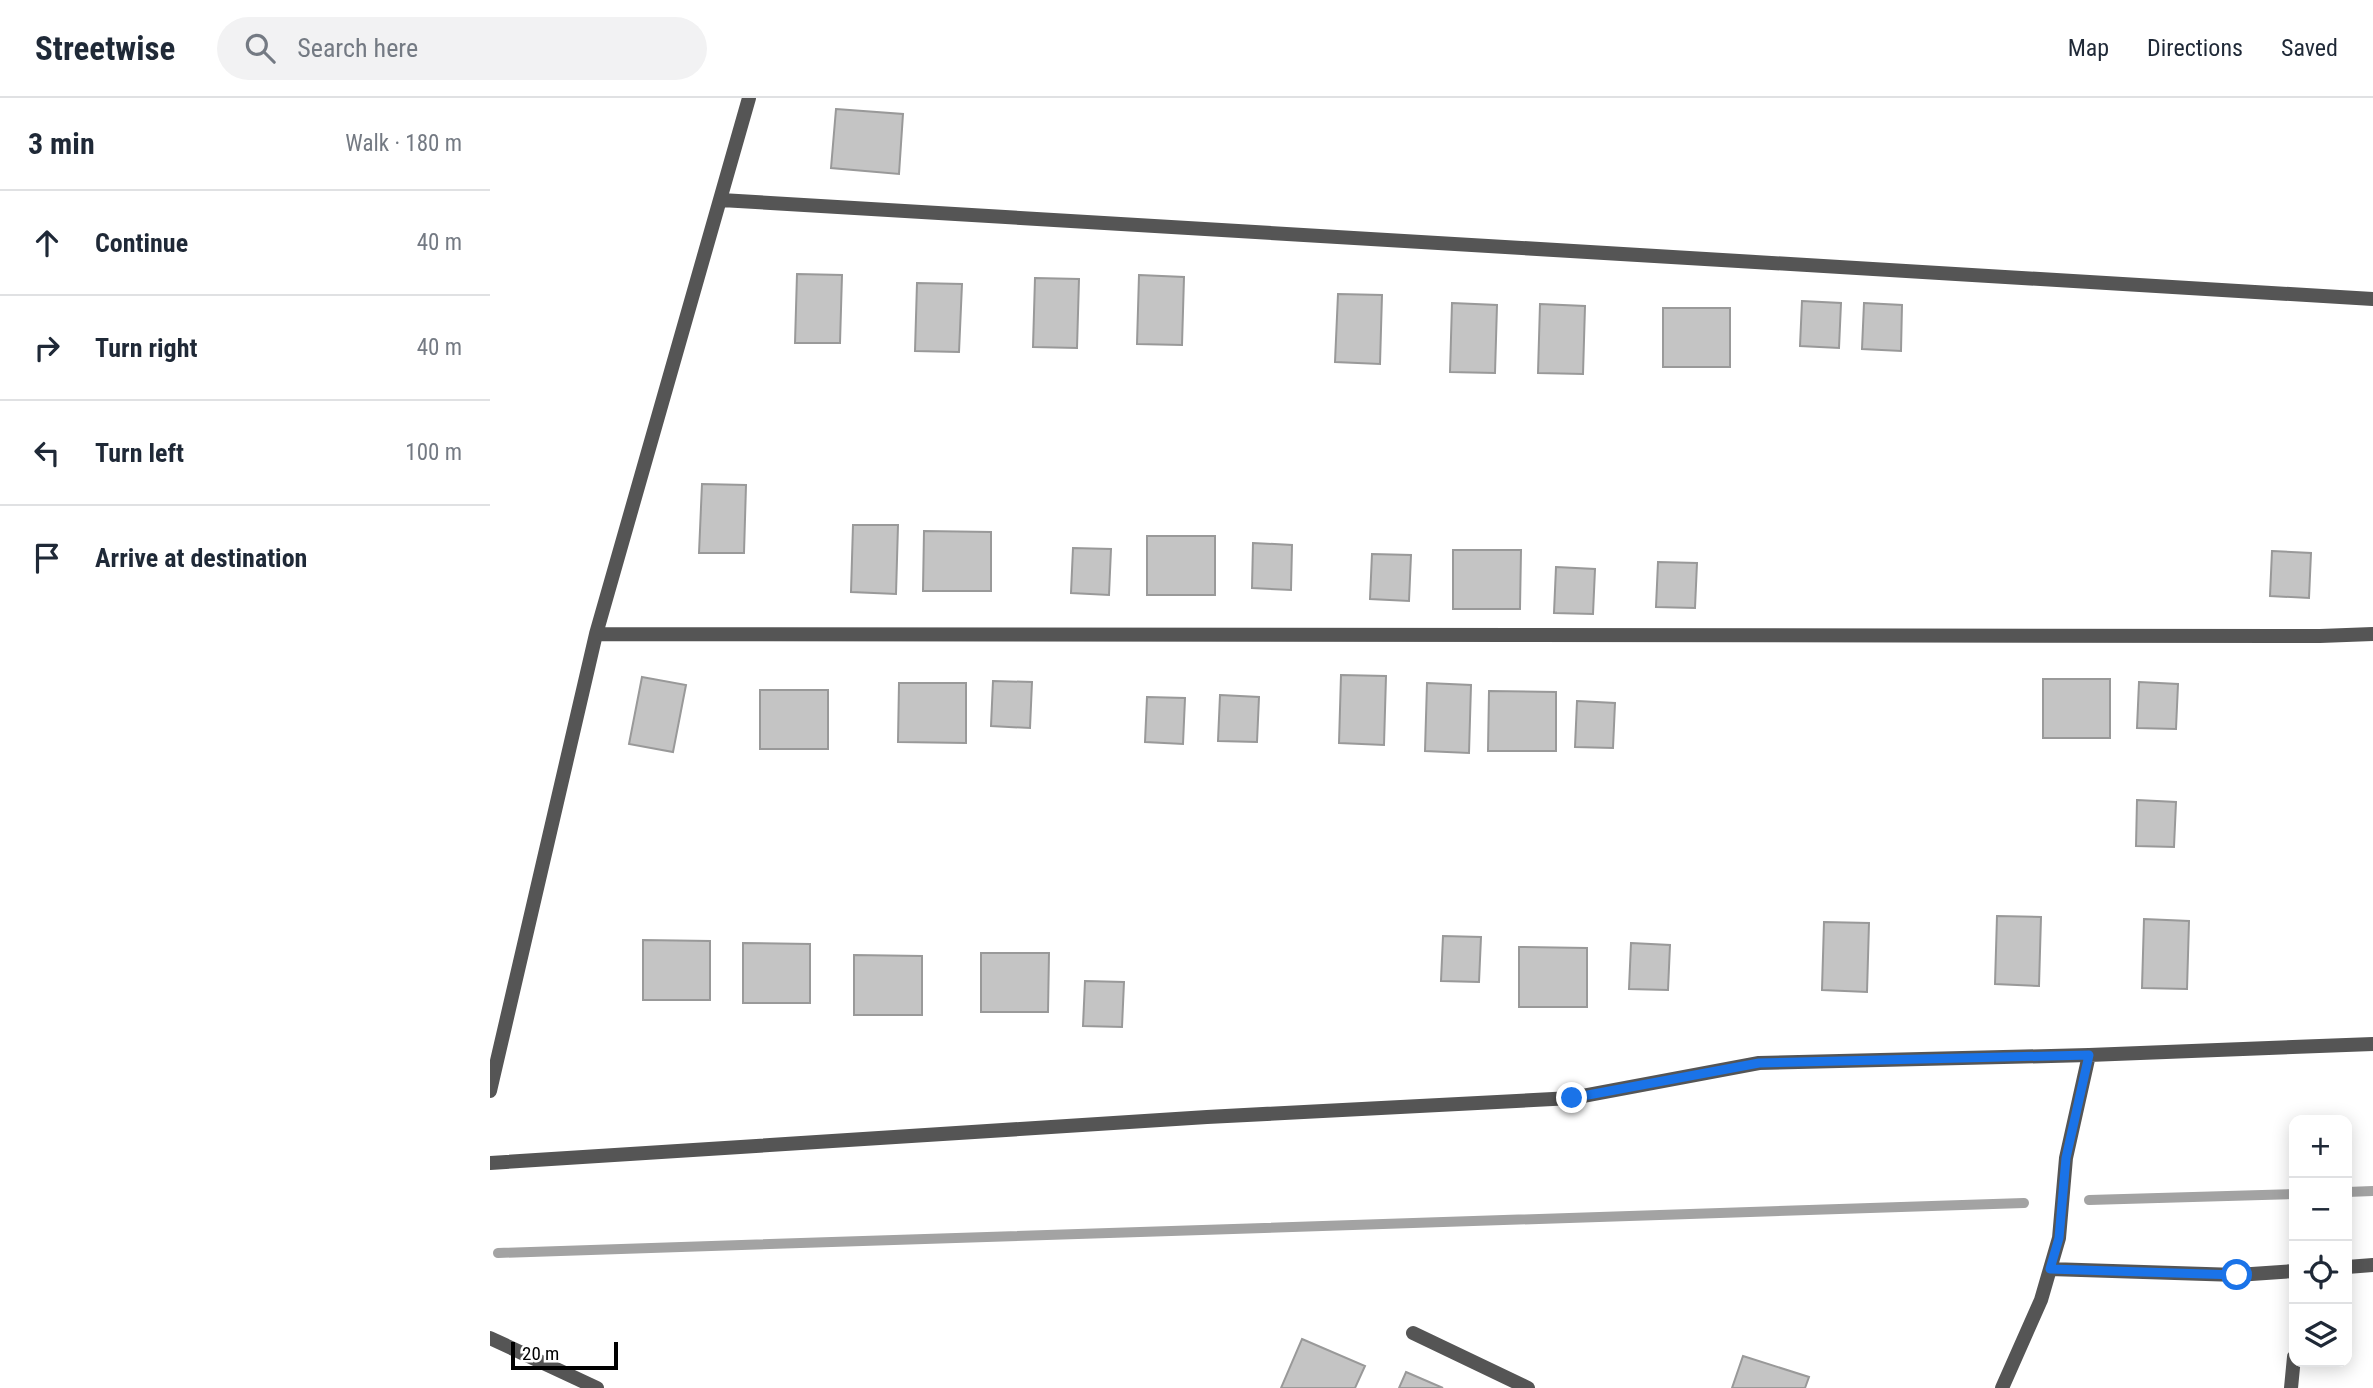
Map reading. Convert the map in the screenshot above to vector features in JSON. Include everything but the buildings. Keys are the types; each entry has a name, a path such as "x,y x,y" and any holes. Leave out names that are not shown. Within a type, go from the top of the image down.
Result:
{"street":[{"path":"490,1091 596,634 749,98"},
{"path":"721,200 2373,299"},
{"path":"596,634 2373,634"},
{"path":"490,1163 1207,1117 1572,1098 1759,1063 2089,1055 2373,1044"},
{"path":"2002,1388 2041,1300 2059,1238 2066,1158 2089,1055"},
{"path":"2352,1267 2373,1265"},
{"path":"2050,1269 2237,1275 2289,1271"},
{"path":"1413,1334 1528,1388"},
{"path":"490,1338 597,1388"},
{"path":"2291,1388 2293,1367"}],"waterway":[{"path":"2352,1192 2373,1191"},
{"path":"2089,1200 2289,1194"},
{"path":"498,1253 2024,1203"}],"route":[{"path":"1572,1098 1759,1063 2089,1055 2066,1158 2059,1238 2050,1269 2237,1275"}]}
